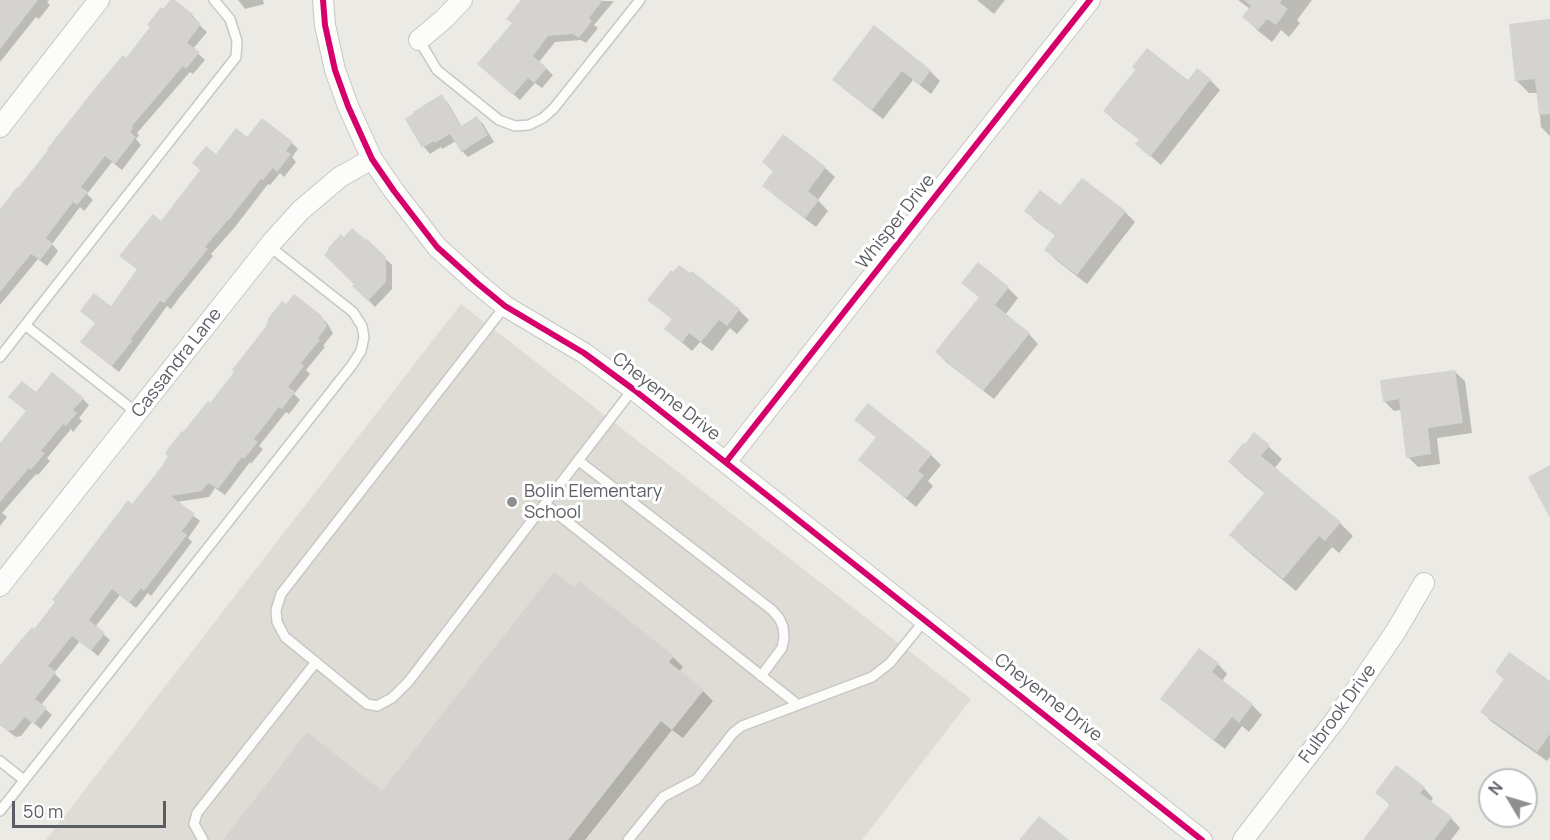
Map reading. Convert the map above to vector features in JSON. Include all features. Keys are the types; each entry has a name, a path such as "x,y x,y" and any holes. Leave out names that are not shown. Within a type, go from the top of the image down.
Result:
{"street":[{"path":"0,127 99,0"},
{"name":"Cheyenne Drive","path":"323,0 325,25 335,70 348,106 372,159 437,247 505,306 584,353 633,389 1202,840"},
{"path":"419,40 462,0"},
{"name":"Whisper Drive","path":"726,462 1090,0"},
{"name":"Cassandra Lane","path":"0,586 269,246 301,210 340,177 372,159"},
{"name":"Fulbrook Drive","path":"1243,840 1342,710 1396,631 1424,583"}],"lane":[{"path":"0,357 236,57 237,40 230,19 214,0"},
{"path":"419,40 437,70 499,120 516,126 529,125 543,118 554,108 640,0"},
{"path":"0,811 361,351 364,337 362,326 353,312 269,246"},
{"path":"505,306 281,594 276,610 277,622 285,637 367,704 377,706 392,698 409,681 633,389"},
{"path":"25,325 137,413"},
{"path":"579,461 772,610 779,618 783,627 782,648 761,676"},
{"path":"545,504 797,704"},
{"path":"628,840 663,797 697,779 733,733 742,726 872,676 890,663 925,620"},
{"path":"204,840 194,824 197,813 316,662"},
{"path":"0,761 24,780"}],"shaded area":[{"name":"Bolin Elementary School","path":"461,304 971,699 862,840 46,840"}],"building":[{"path":"0,0 38,0 0,49"},
{"path":"170,0 175,0 193,14 191,16 201,24 187,43 200,52 186,69 183,66 132,126 130,132 136,137 115,164 105,156 81,187 88,192 77,205 73,202 46,238 53,244 40,260 31,254 0,292 0,209 97,86 123,55 126,58 150,27 147,25 161,7 163,9"},
{"path":"521,0 603,0 589,18 592,21 579,38 573,34 548,36 533,56 547,68 534,83 528,78 513,95 477,64 512,23 506,19"},
{"path":"1244,0 1282,0 1280,3 1288,9 1276,25 1267,19 1258,30 1242,17 1251,6"},
{"path":"1550,19 1550,114 1539,115 1535,79 1515,81 1509,24"},
{"path":"874,25 931,70 920,85 902,71 872,110 832,80"},
{"path":"1147,48 1188,80 1197,68 1211,79 1150,157 1135,144 1139,139 1103,111 1135,70 1132,67"},
{"path":"442,94 461,126 477,116 488,135 461,152 450,134 422,148 405,119"},
{"path":"262,118 293,142 286,151 291,154 277,172 273,168 263,180 261,179 205,247 208,249 164,303 160,301 112,366 80,342 95,323 80,311 94,293 111,306 137,269 119,256 153,214 161,221 200,170 192,163 206,146 216,154 236,128 247,137"},
{"path":"783,134 826,167 808,191 819,200 805,218 762,186 773,171 762,162"},
{"path":"1082,178 1126,211 1077,275 1044,250 1055,235 1024,211 1040,190 1060,205"},
{"path":"352,228 386,257 386,282 368,301 324,255 341,234 344,237"},
{"path":"978,262 1009,287 995,305 1030,333 983,391 935,352 979,297 961,283"},
{"path":"679,265 690,273 692,271 740,309 727,326 719,320 701,342 689,333 682,343 664,329 672,319 647,300 671,270 673,272"},
{"path":"294,294 321,315 327,326 318,338 320,340 301,363 304,366 288,387 295,392 282,409 279,407 254,439 258,442 244,459 242,457 218,489 208,483 202,491 171,496 195,514 182,531 187,535 144,591 141,588 129,603 112,589 89,620 105,633 91,651 72,636 48,666 56,672 35,699 47,708 34,724 25,717 14,730 8,731 0,725 0,665 32,627 34,629 55,602 52,600 128,500 132,504 162,466 168,456 165,454 169,447 208,401 210,403 234,372 232,370 267,325 267,320 282,301 286,304"},
{"path":"1455,370 1463,423 1428,428 1431,454 1406,458 1399,399 1383,402 1380,380"},
{"path":"52,372 84,398 73,410 77,413 66,426 63,424 41,451 45,453 0,502 0,443 26,411 8,397 22,381 36,392"},
{"path":"868,403 932,454 918,471 924,475 906,498 858,460 876,437 854,420"},
{"path":"1254,432 1270,445 1261,456 1341,522 1325,541 1319,536 1283,579 1229,535 1265,492 1228,462"},
{"path":"1550,465 1550,518 1528,477"},
{"path":"554,572 574,587 579,581 674,656 669,662 704,690 672,730 661,721 568,840 223,840 307,732 382,791"},
{"path":"1199,648 1219,663 1212,672 1253,704 1239,723 1232,717 1214,740 1160,699"},
{"path":"1509,652 1550,681 1550,734 1537,752 1480,712 1504,679 1495,672"},
{"path":"1396,765 1425,787 1420,793 1452,817 1434,840 1363,840 1390,804 1375,793"},
{"path":"1039,816 1069,840 1019,840"}],"cycle path":[{"path":"323,0 325,25 335,70 348,106 372,159 437,247 505,306 584,353 633,389 1202,840"},
{"path":"726,462 1090,0"}],"place":[{"name":"Bolin Elementary School","path":"512,502"}]}
